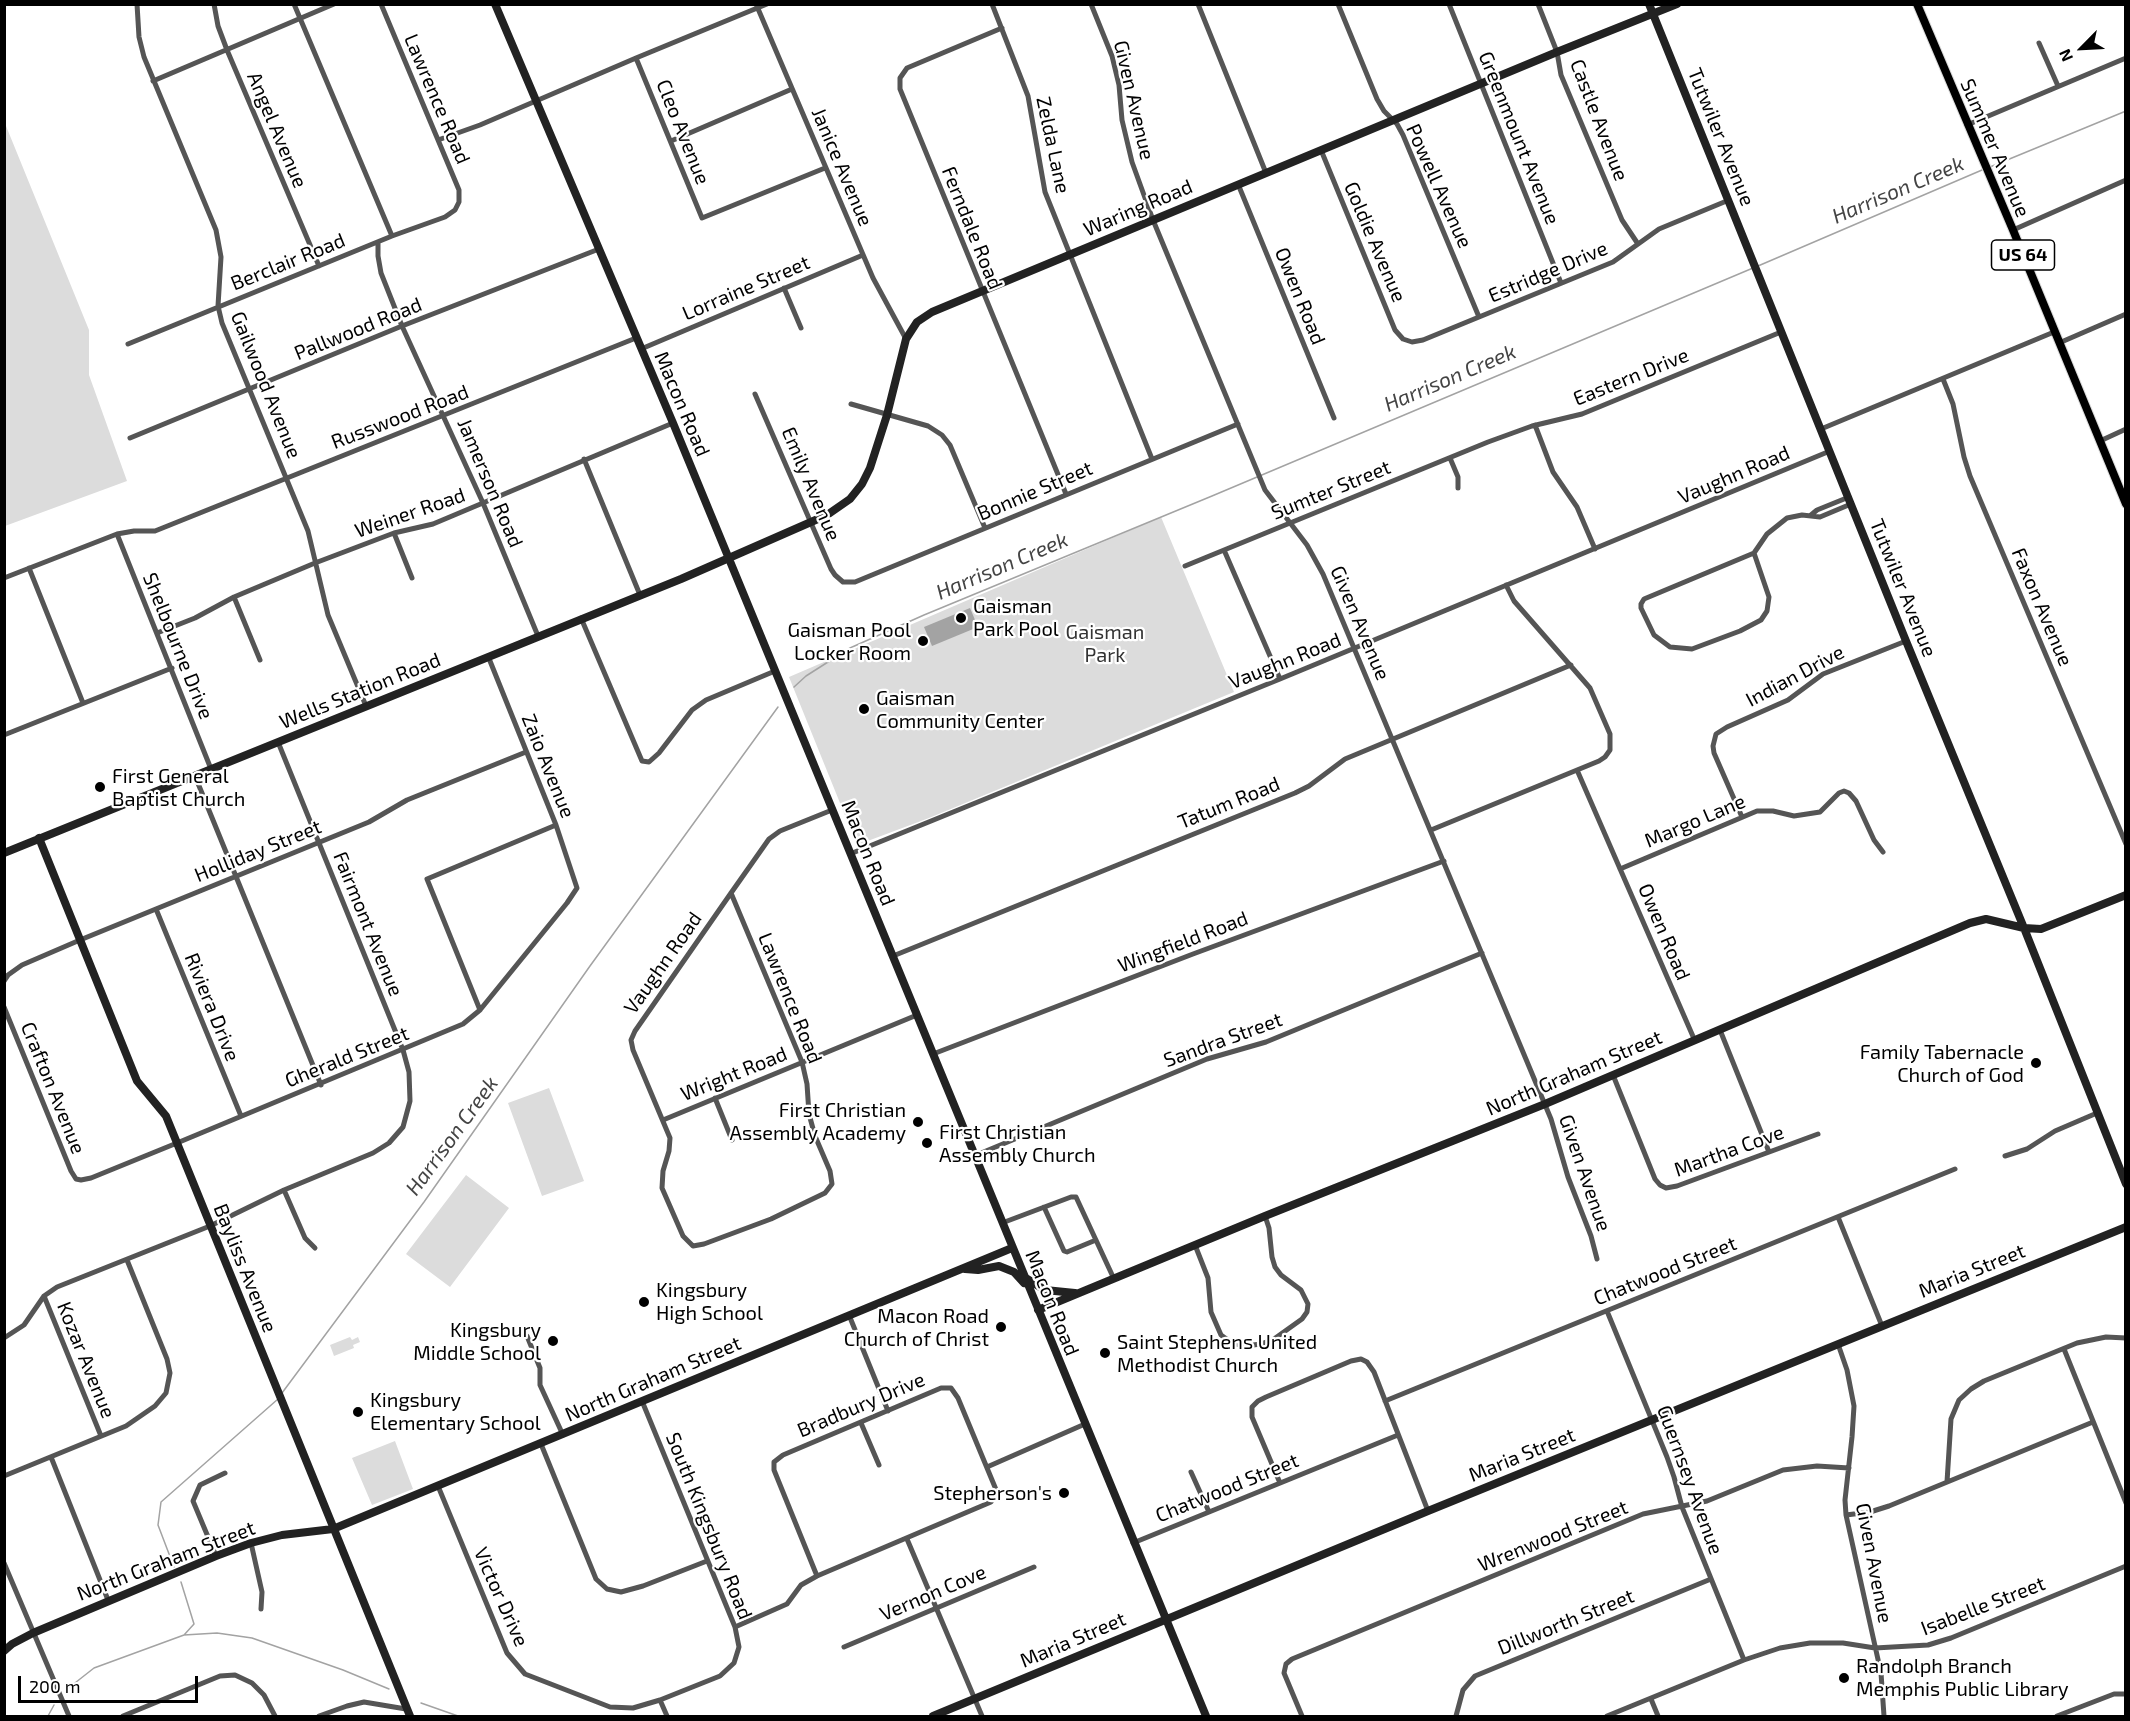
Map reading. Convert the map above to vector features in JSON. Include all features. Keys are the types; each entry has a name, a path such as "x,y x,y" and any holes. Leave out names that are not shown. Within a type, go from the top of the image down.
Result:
{"main road":[{"name":"Summer Avenue","path":"1917,4 2126,504"}],"street":[{"name":"Gailwood Avenue","path":"137,4 139,37 144,57 216,230 221,257 218,306 222,323 308,531 328,615 366,706"},
{"name":"Angel Avenue","path":"214,4 218,26 227,50 319,266"},
{"path":"294,4 392,236"},
{"path":"153,81 333,4"},
{"name":"Lawrence Road","path":"381,4 459,190 458,206"},
{"name":"Macon Road","path":"495,4 534,101 673,423 1204,1716"},
{"path":"438,140 480,125 636,57 757,6 767,4"},
{"name":"Zelda Lane","path":"992,4 1028,96 1045,192 1068,255 1152,459"},
{"name":"Given Avenue","path":"1091,4 1112,56 1119,85 1122,120 1132,162 1153,220 1263,484 1271,500 1307,545 1319,565 1545,1104 1597,1259"},
{"path":"1198,4 1266,173"},
{"name":"Powell Avenue","path":"1338,4 1377,99 1406,141 1479,317"},
{"name":"Greenmount Avenue","path":"1449,4 1561,283"},
{"name":"Castle Avenue","path":"1538,4 1557,52 1562,75 1622,220 1638,244"},
{"name":"Tutwiler Avenue","path":"1649,4 2126,1184"},
{"name":"Waring Road","path":"728,559 811,523 837,510 850,499 862,484 870,468 887,415 906,339 923,317 1238,184 1677,4"},
{"name":"Janice Avenue","path":"757,6 863,255 884,301 906,339"},
{"name":"Ferndale Road","path":"1002,28 907,68 900,78 900,89 1066,494"},
{"path":"2039,43 2058,86"},
{"name":"Cleo Avenue","path":"636,57 702,218 825,168"},
{"path":"1967,125 2126,58"},
{"path":"671,141 792,89"},
{"name":"Goldie Avenue","path":"1321,150 1395,330 1406,341"},
{"path":"2013,230 2126,180"},
{"name":"Owen Road","path":"1238,184 1334,418"},
{"name":"Estridge Drive","path":"1406,341 1418,342 1617,260 1659,230 1729,200"},
{"name":"Berclair Road","path":"128,344 392,236 445,217 458,206"},
{"name":"Jamerson Road","path":"378,242 381,273 402,326 483,503 538,636"},
{"name":"Pallwood Road","path":"130,438 402,326 599,249"},
{"name":"Lorraine Street","path":"641,349 863,255"},
{"path":"784,288 801,328"},
{"path":"2059,343 2126,314"},
{"name":"Eastern Drive","path":"1488,442 1535,425 1591,411 1781,332"},
{"path":"1821,429 2054,333"},
{"name":"Russwood Road","path":"4,578 117,534 155,531 636,338"},
{"name":"Faxon Avenue","path":"1943,379 1953,404 1970,476 2126,844"},
{"name":"Emily Avenue","path":"755,394 831,569 843,582"},
{"path":"851,404 928,426 946,440 985,528"},
{"name":"Weiner Road","path":"157,633 315,563 394,533 428,526 673,423"},
{"name":"Bonnie Street","path":"843,582 855,582 1238,424"},
{"path":"1535,425 1553,472 1577,507 1595,549"},
{"path":"2100,441 2126,429"},
{"name":"Sumter Street","path":"1185,566 1488,442"},
{"name":"Vaughn Road","path":"850,854 1830,451"},
{"path":"1450,458 1458,477 1458,488"},
{"path":"584,459 640,595"},
{"path":"1754,553 1768,592 1769,606 1761,620 1692,650 1670,647 1654,635 1642,612 1641,604 1649,597 1754,553 1767,534 1782,520 1792,516 1822,516 1850,501"},
{"path":"394,533 412,578"},
{"name":"Shelbourne Drive","path":"117,534 211,769"},
{"path":"1224,549 1280,679"},
{"name":"Wells Station Road","path":"4,853 728,559"},
{"path":"29,568 83,703"},
{"path":"1431,830 1602,759 1611,747 1610,734 1587,683 1520,609 1506,585"},
{"path":"234,597 260,660"},
{"path":"581,618 642,761 649,762 659,753 692,710 706,700 775,671"},
{"name":"Indian Drive","path":"1742,817 1714,753 1716,734 1788,700 1824,674 1906,641"},
{"name":"Zaio Avenue","path":"488,656 556,825 577,888"},
{"name":"Tatum Road","path":"893,956 1295,793 1342,761 1571,666"},
{"path":"4,735 172,668"},
{"name":"Fairmont Avenue","path":"45,1296 57,1287 210,1226 284,1190 373,1153 390,1143 403,1127 410,1101 409,1072 403,1050 278,742"},
{"name":"Holliday Street","path":"4,981 8,975 22,965 369,822 413,797 526,752"},
{"name":"Owen Road","path":"1577,770 1695,1041"},
{"path":"195,776 321,1084"},
{"name":"Margo Lane","path":"1620,869 1763,810 1794,816 1815,813 1823,810 1839,793 1846,791 1856,801 1874,840 1883,852"},
{"name":"Vaughn Road","path":"693,1246 683,1236 662,1188 670,1138 633,1050 631,1040 769,839 780,831 832,810"},
{"path":"480,1010 427,879 556,825"},
{"name":"Bayliss Avenue","path":"39,838 137,1081 166,1116 408,1713"},
{"name":"Wingfield Road","path":"933,1054 1444,861"},
{"name":"Gherald Street","path":"76,1179 91,1178 463,1024 480,1010 577,888"},
{"name":"Lawrence Road","path":"693,1246 771,1219 825,1193 832,1184 830,1171 815,1136 809,1114 807,1084 802,1062 731,893"},
{"name":"North Graham Street","path":"1038,1310 1545,1104 1970,923 1986,919 2033,930 2048,927 2126,895"},
{"name":"Riviera Drive","path":"156,909 241,1116"},
{"name":"Sandra Street","path":"974,1156 1207,1059 1266,1041 1482,953"},
{"name":"Crafton Avenue","path":"4,1007 76,1179"},
{"name":"Wright Road","path":"663,1120 917,1015"},
{"path":"1720,1030 1769,1152"},
{"name":"Martha Cove","path":"1613,1075 1656,1179 1663,1187 1677,1186 1818,1134"},
{"path":"715,1098 732,1140"},
{"path":"2005,1156 2027,1149 2055,1131 2097,1113"},
{"name":"Chatwood Street","path":"1385,1401 1955,1169"},
{"path":"284,1190 305,1238 315,1248"},
{"path":"1001,1223 1076,1197 1114,1279"},
{"path":"1044,1207 1064,1251 1096,1240"},
{"path":"1195,1245 1208,1278 1208,1300 1221,1335 1232,1343 1245,1346 1261,1344 1274,1339 1302,1319 1307,1312 1308,1304 1301,1290 1281,1275 1275,1267 1265,1216"},
{"path":"1838,1217 1882,1326"},
{"name":"Maria Street","path":"933,1716 1652,1419 2126,1227"},
{"name":"North Graham Street","path":"4,1651 33,1633 216,1556 250,1543 282,1535 333,1529 1012,1248"},
{"path":"4,1476 138,1419 155,1406 166,1393 171,1373 167,1359 127,1260"},
{"path":"963,1268 978,1270 1005,1267 1014,1272 1028,1287"},
{"path":"1024,1277 1045,1290 1079,1293"},
{"path":"4,1338 12,1335 24,1325 45,1296"},
{"name":"Kozar Avenue","path":"45,1296 101,1436"},
{"name":"Guernsey Avenue","path":"1607,1311 1652,1419 1672,1470 1682,1507 1744,1660"},
{"path":"849,1315 888,1411"},
{"path":"527,1336 540,1368 540,1385 562,1435"},
{"path":"1947,1482 1951,1419 1954,1409 1965,1394 1984,1381 2091,1339 2126,1338"},
{"name":"Given Avenue","path":"1838,1344 1847,1370 1854,1406 1845,1500 1846,1515 1881,1673 1884,1716"},
{"path":"2064,1349 2126,1503"},
{"path":"1280,1483 1252,1412 1255,1404 1261,1399 1351,1361 1361,1359 1367,1362 1385,1401 1428,1511"},
{"name":"Bradbury Drive","path":"817,1576 774,1470 774,1462 783,1455 946,1387 951,1388 958,1398 987,1467"},
{"name":"South Kingsbury Road","path":"642,1401 735,1627 740,1647 733,1663"},
{"path":"1846,1515 1880,1509 2093,1422"},
{"path":"861,1423 879,1465"},
{"path":"735,1627 787,1604 801,1586 817,1576 991,1502 997,1492 987,1467 1084,1424"},
{"name":"Chatwood Street","path":"1133,1543 1398,1435"},
{"path":"541,1444 596,1579 607,1589 621,1592 632,1589 707,1561"},
{"path":"51,1457 108,1600"},
{"name":"Wrenwood Street","path":"1302,1716 1284,1673 1286,1664 1292,1659 1650,1512 1713,1499 1783,1470 1810,1466 1849,1468"},
{"path":"1191,1472 1209,1512"},
{"path":"216,1556 193,1502 200,1485 225,1473"},
{"name":"Victor Drive","path":"438,1486 507,1653 525,1674 610,1707 633,1708 660,1700 720,1676 733,1663"},
{"path":"908,1539 982,1716"},
{"path":"250,1543 262,1592 261,1609"},
{"path":"4,1563 68,1714"},
{"name":"Isabelle Street","path":"1607,1716 1744,1660 1780,1648 1810,1643 1843,1643 1875,1648 1914,1647 1951,1638 2126,1566"},
{"name":"Vernon Cove","path":"844,1647 1034,1567"},
{"name":"Dillworth Street","path":"1456,1716 1463,1690 1475,1676 1711,1579"},
{"path":"123,1716 220,1676 235,1675 252,1683 264,1695 274,1716"},
{"path":"2057,1716 2114,1694 2126,1694"},
{"path":"1651,1699 1658,1716"},
{"path":"660,1700 667,1716"},
{"path":"319,1716 364,1702 408,1713"}],"green space":[{"path":"4,121 89,330 89,375 127,481 5,526"},
{"name":"Gaisman Park","path":"1161,517 1234,692 929,818 857,845 789,677"},
{"path":"549,1088 584,1181 542,1196 508,1103"},
{"path":"466,1175 509,1208 450,1287 406,1254"},
{"path":"350,1337 352,1340 358,1337 360,1342 353,1345 354,1348 334,1356 330,1345"},
{"path":"395,1441 413,1489 372,1505 352,1458"}],"shaded area":[{"name":"Gaisman Park Pool","path":"970,608 978,627 932,646 924,627"}],"waterway":[{"name":"Harrison Creek","path":"1990,167 2126,111"},
{"name":"Harrison Creek","path":"1758,266 1982,170"},
{"name":"Harrison Creek","path":"794,687 806,676 850,648 924,615 1753,268"},
{"name":"Harrison Creek","path":"282,1393 424,1202 590,966 778,707"},
{"name":"Harrison Creek","path":"174,1567 158,1525 161,1502 278,1399"},
{"name":"Harrison Creek","path":"66,1690 94,1668 184,1635 194,1624 181,1582"},
{"path":"184,1635 217,1633 252,1638 389,1689"},
{"path":"421,1703 458,1716"},
{"name":"Harrison Creek","path":"48,1716 54,1705"}],"place":[{"name":"Gaisman Park Pool","path":"961,618"},
{"name":"Gaisman Pool Locker Room","path":"923,641"},
{"name":"Gaisman Community Center","path":"864,709"},
{"name":"First General Baptist Church","path":"100,787"},
{"name":"Family Tabernacle Church of God","path":"2036,1063"},
{"name":"First Christian Assembly Academy","path":"918,1122"},
{"name":"First Christian Assembly Church","path":"927,1143"},
{"name":"Kingsbury High School","path":"644,1302"},
{"name":"Macon Road Church of Christ","path":"1001,1327"},
{"name":"Kingsbury Middle School","path":"553,1341"},
{"name":"Saint Stephens United Methodist Church","path":"1105,1353"},
{"name":"Kingsbury Elementary School","path":"358,1412"},
{"name":"Stepherson's","path":"1064,1493"},
{"name":"Randolph Branch Memphis Public Library","path":"1844,1678"}]}
